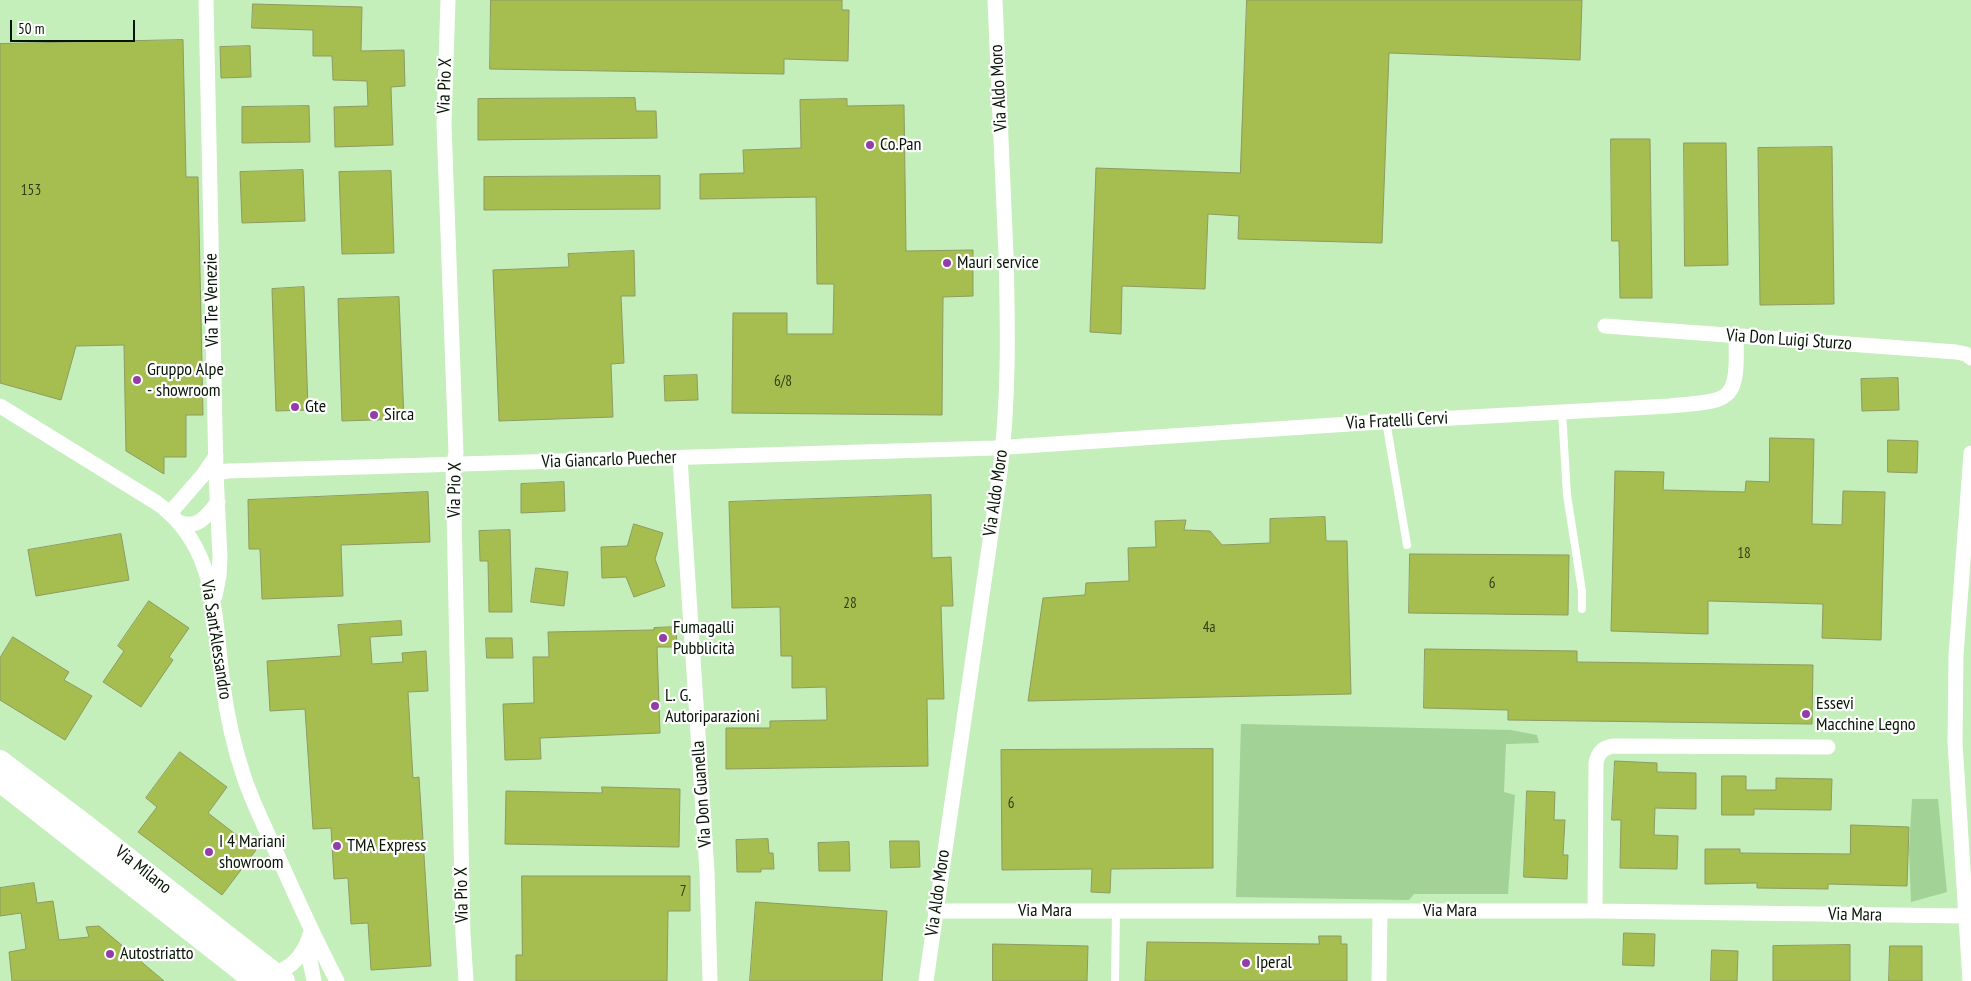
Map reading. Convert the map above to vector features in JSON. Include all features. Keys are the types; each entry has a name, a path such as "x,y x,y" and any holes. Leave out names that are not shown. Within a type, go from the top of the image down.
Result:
{"main road":[{"name":"Via Milano","path":"0,761 85,824 271,978"},
{"name":"Via Milano","path":"0,781 10,794 271,978"}],"street":[{"name":"Via Tre Venezie","path":"206,0 216,473 220,566 214,600"},
{"name":"Via Pio X","path":"448,0 444,124 456,454 453,465 463,934 466,981"},
{"name":"Via Aldo Moro","path":"926,981 1003,448 1007,393 1008,348 1004,202 995,0"},
{"name":"Via Don Luigi Sturzo","path":"1605,326 1956,352 1966,354 1971,358"},
{"name":"Via Fratelli Cervi","path":"1003,448 1386,422 1669,406 1721,399 1732,390 1735,381 1736,336"},
{"name":"Via Sant'Alessandro","path":"0,406 123,481 174,517 194,542 202,558 214,600 223,686 236,750 254,804 309,939"},
{"name":"Via Giancarlo Puecher","path":"216,473 228,471 1003,448"},
{"path":"1970,981 1955,743 1964,629 1971,453"},
{"path":"216,456 174,517 185,524 200,522 218,502"},
{"name":"Via Don Guanella","path":"680,458 707,872 710,981"},
{"path":"1595,911 1596,763 1602,750 1614,746 1828,747"},
{"name":"Via Mara","path":"935,911 1595,911 1966,916"},
{"path":"1379,981 1380,911"},
{"path":"271,978 294,962 309,939"},
{"path":"309,939 314,981"},
{"path":"309,939 337,981"}],"lane":[{"path":"1562,412 1567,495 1582,591 1582,609"},
{"path":"1386,422 1407,545"},
{"path":"1115,981 1116,912"}],"green space":[{"path":"1241,724 1511,730 1537,735 1539,743 1506,744 1504,792 1515,795 1508,894 1414,894 1409,900 1236,897"},
{"path":"1912,799 1938,799 1947,892 1911,902 1909,850"}],"building":[{"path":"491,0 842,0 842,10 849,10 848,61 784,59 784,74 490,69"},
{"path":"1247,0 1582,0 1580,60 1389,53 1382,243 1238,239 1239,216 1208,214 1205,289 1122,286 1121,334 1090,332 1096,168 1240,173"},
{"path":"253,4 362,7 361,51 404,50 405,86 391,87 393,145 335,147 334,107 368,106 367,81 333,80 332,56 313,56 313,30 252,28"},
{"path":"183,40 186,177 198,177 203,415 186,415 186,457 164,457 164,474 126,451 124,345 76,346 61,400 0,383 0,44"},
{"path":"250,46 251,77 221,78 220,47"},
{"path":"635,98 636,111 656,111 657,138 478,140 478,99"},
{"path":"847,99 847,106 904,105 906,251 973,250 973,296 943,297 942,415 732,413 733,313 787,313 787,334 833,334 834,284 817,284 816,197 700,199 700,174 744,173 743,150 801,148 800,100"},
{"path":"309,106 310,142 242,143 242,107"},
{"path":"1611,139 1650,139 1652,298 1620,298 1619,241 1612,241"},
{"path":"1684,143 1726,143 1728,265 1685,266"},
{"path":"1832,147 1834,304 1760,305 1758,148"},
{"path":"303,170 305,221 242,223 240,172"},
{"path":"391,171 394,253 342,254 339,172"},
{"path":"660,176 660,209 484,210 484,177"},
{"path":"634,251 635,296 621,296 624,363 611,364 613,417 499,421 493,270 569,267 568,254"},
{"path":"304,287 308,410 276,411 272,289"},
{"path":"399,297 404,419 342,421 338,299"},
{"path":"697,375 698,400 665,401 664,376"},
{"path":"1898,378 1899,410 1862,411 1861,379"},
{"path":"1770,438 1814,439 1812,524 1842,525 1843,491 1885,492 1881,640 1822,638 1823,604 1708,601 1708,634 1611,631 1615,471 1664,472 1663,490 1745,492 1746,481 1769,482"},
{"path":"1888,440 1918,441 1917,473 1888,472"},
{"path":"564,482 565,511 521,513 521,484"},
{"path":"428,492 430,542 341,545 343,596 262,599 260,549 249,549 248,500"},
{"path":"931,495 932,558 951,557 953,606 941,606 944,699 927,699 928,766 726,769 726,728 770,728 770,721 827,720 826,687 792,688 792,656 781,656 780,607 732,608 729,502"},
{"path":"1325,517 1326,541 1347,541 1351,694 1028,701 1043,598 1085,595 1086,583 1129,581 1128,548 1156,547 1155,521 1186,520 1184,530 1210,531 1222,545 1270,543 1270,519"},
{"path":"634,524 663,533 655,559 665,586 634,597 626,577 602,578 601,547 627,546"},
{"path":"510,530 512,612 489,612 488,561 480,561 479,531"},
{"path":"121,534 129,580 36,596 28,550"},
{"path":"1410,554 1569,555 1568,615 1409,613"},
{"path":"536,568 568,572 564,606 531,602"},
{"path":"149,601 189,628 169,657 173,660 141,707 103,682 124,651 118,646"},
{"path":"401,621 402,635 370,637 372,664 403,662 402,653 426,651 428,691 408,692 413,778 419,777 431,966 371,970 368,923 351,924 348,878 334,879 331,828 313,829 305,709 270,711 267,661 341,656 338,625"},
{"path":"676,627 677,647 657,647 660,733 540,738 541,759 505,760 503,704 534,703 533,657 549,657 548,632 654,630 654,628"},
{"path":"13,637 69,672 64,680 92,696 65,740 0,700 0,658"},
{"path":"486,638 512,638 513,658 487,658"},
{"path":"1425,649 1577,651 1577,662 1813,665 1812,724 1508,720 1508,710 1424,708"},
{"path":"1213,749 1213,868 1111,869 1110,893 1091,892 1092,869 1002,870 1001,750"},
{"path":"180,752 227,787 208,813 256,850 222,895 138,832 157,807 146,798"},
{"path":"1615,761 1657,763 1657,772 1696,773 1696,809 1655,808 1654,835 1678,836 1677,869 1620,868 1621,820 1612,820"},
{"path":"1722,776 1746,776 1746,790 1776,790 1776,778 1832,779 1831,810 1754,809 1754,815 1722,815"},
{"path":"602,787 680,789 679,847 505,844 506,791 602,793"},
{"path":"1527,791 1555,792 1554,820 1565,820 1563,855 1568,855 1567,879 1524,877"},
{"path":"1851,825 1909,827 1907,886 1828,884 1828,889 1757,888 1757,883 1705,884 1705,849 1740,849 1740,853 1850,854"},
{"path":"768,839 769,853 773,853 774,869 761,869 761,872 737,872 736,840"},
{"path":"890,841 919,841 920,867 891,868"},
{"path":"849,842 850,871 819,871 818,843"},
{"path":"522,876 690,876 690,911 668,911 667,981 516,981 516,955 522,955"},
{"path":"34,883 37,903 53,901 59,940 89,937 86,927 99,926 164,981 12,981 9,952 26,949 21,913 0,916 0,888"},
{"path":"756,902 887,911 882,981 750,981"},
{"path":"1624,933 1655,934 1654,966 1623,965"},
{"name":"Iperal","path":"1319,936 1341,936 1341,944 1347,944 1347,981 1145,981 1147,942 1319,944"},
{"path":"993,944 1088,946 1087,981 993,981"},
{"path":"1850,945 1850,981 1773,981 1773,946"},
{"path":"1890,946 1922,946 1922,981 1889,981"},
{"path":"1712,950 1738,951 1737,981 1711,981"}],"place":[{"name":"Co.Pan","path":"870,145"},
{"name":"Mauri service","path":"947,263"},
{"name":"Gruppo Alpe - showroom","path":"137,380"},
{"name":"Gte","path":"295,407"},
{"name":"Sirca","path":"374,415"},
{"name":"Fumagalli Pubblicità","path":"663,638"},
{"name":"L. G. Autoriparazioni","path":"655,706"},
{"name":"Essevi Macchine Legno","path":"1806,714"},
{"name":"TMA Express","path":"337,846"},
{"name":"I 4 Mariani showroom","path":"209,852"},
{"name":"Autostriatto","path":"110,954"},
{"name":"Iperal","path":"1246,963"}]}
